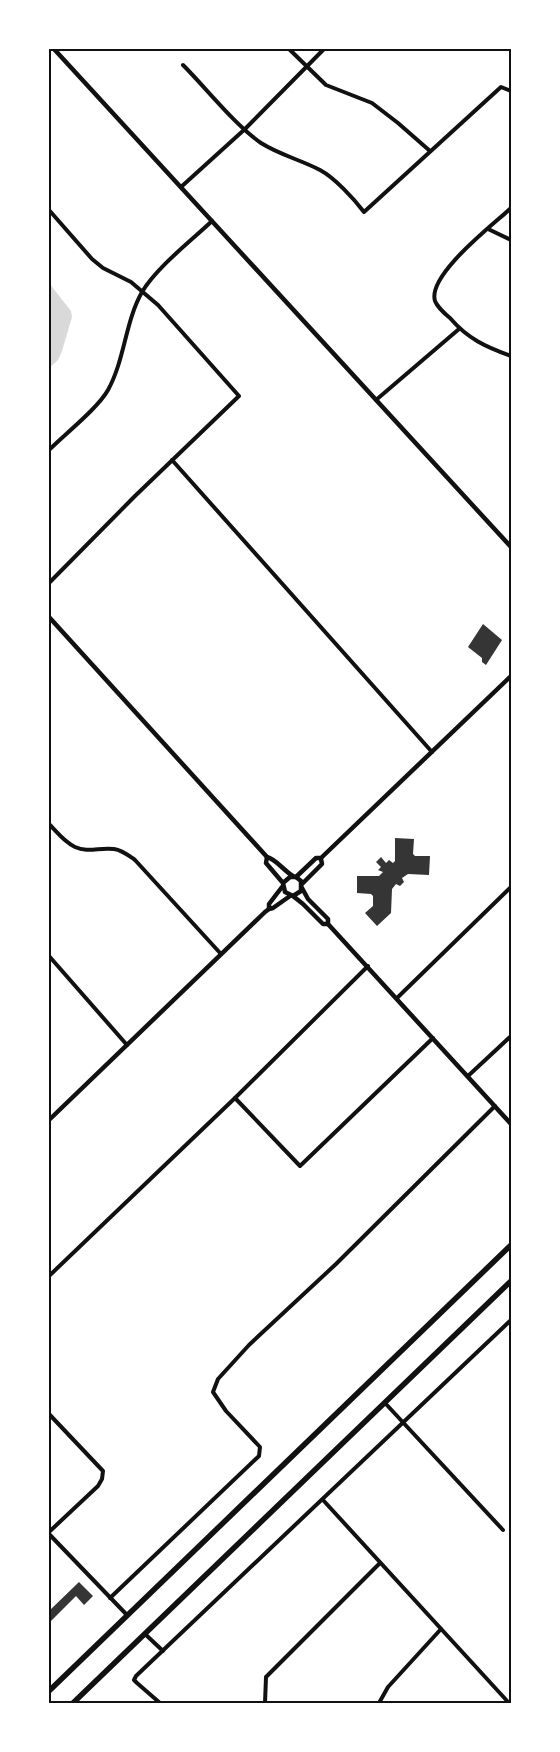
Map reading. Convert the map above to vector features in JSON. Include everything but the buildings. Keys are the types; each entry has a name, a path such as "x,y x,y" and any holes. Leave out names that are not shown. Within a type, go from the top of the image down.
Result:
{"highway":[{"path":"49,1691 511,1245"},
{"path":"73,1703 511,1281"}],"street":[{"path":"54,49 511,547"},
{"path":"289,49 326,85 372,102 430,152"},
{"path":"181,187 245,129 324,49"},
{"path":"183,65 245,129 261,142 282,155 321,170 364,212 502,86 511,91"},
{"path":"511,208 449,264 435,287 435,301 459,330 484,346 511,356"},
{"path":"49,210 92,259 103,268 130,282 158,305 239,396 49,583"},
{"path":"49,450 100,401 109,389 142,292 158,272 212,221"},
{"path":"488,229 511,240"},
{"path":"376,400 459,330"},
{"path":"172,460 432,752"},
{"path":"49,618 267,857 272,858 283,870 294,877 302,886 308,899 328,919 328,924 511,1124"},
{"path":"269,909 269,904 287,878 294,877 316,858 321,858 511,676"},
{"path":"49,824 67,843 76,848 84,850 113,849 135,860 221,954"},
{"path":"267,857 266,863 283,884 284,892 303,904 323,924 328,924"},
{"path":"49,1120 269,909 299,893 302,886 322,864 321,858"},
{"path":"397,998 511,887"},
{"path":"49,956 127,1045"},
{"path":"49,1276 235,1098 368,966"},
{"path":"468,1076 511,1036"},
{"path":"235,1098 300,1166 433,1038"},
{"path":"110,1598 259,1456 260,1448 226,1411 213,1392 218,1379 249,1345 336,1264 495,1106"},
{"path":"160,1703 134,1680 511,1320"},
{"path":"385,1403 503,1530"},
{"path":"49,1414 103,1471 102,1479 98,1486 49,1533 127,1615"},
{"path":"323,1500 510,1703"},
{"path":"265,1703 266,1676 380,1563"},
{"path":"379,1703 388,1687 441,1629"},
{"path":"145,1634 163,1651"}],"shaded area":[{"path":"49,283 71,311 72,317 58,360 49,368"}]}
